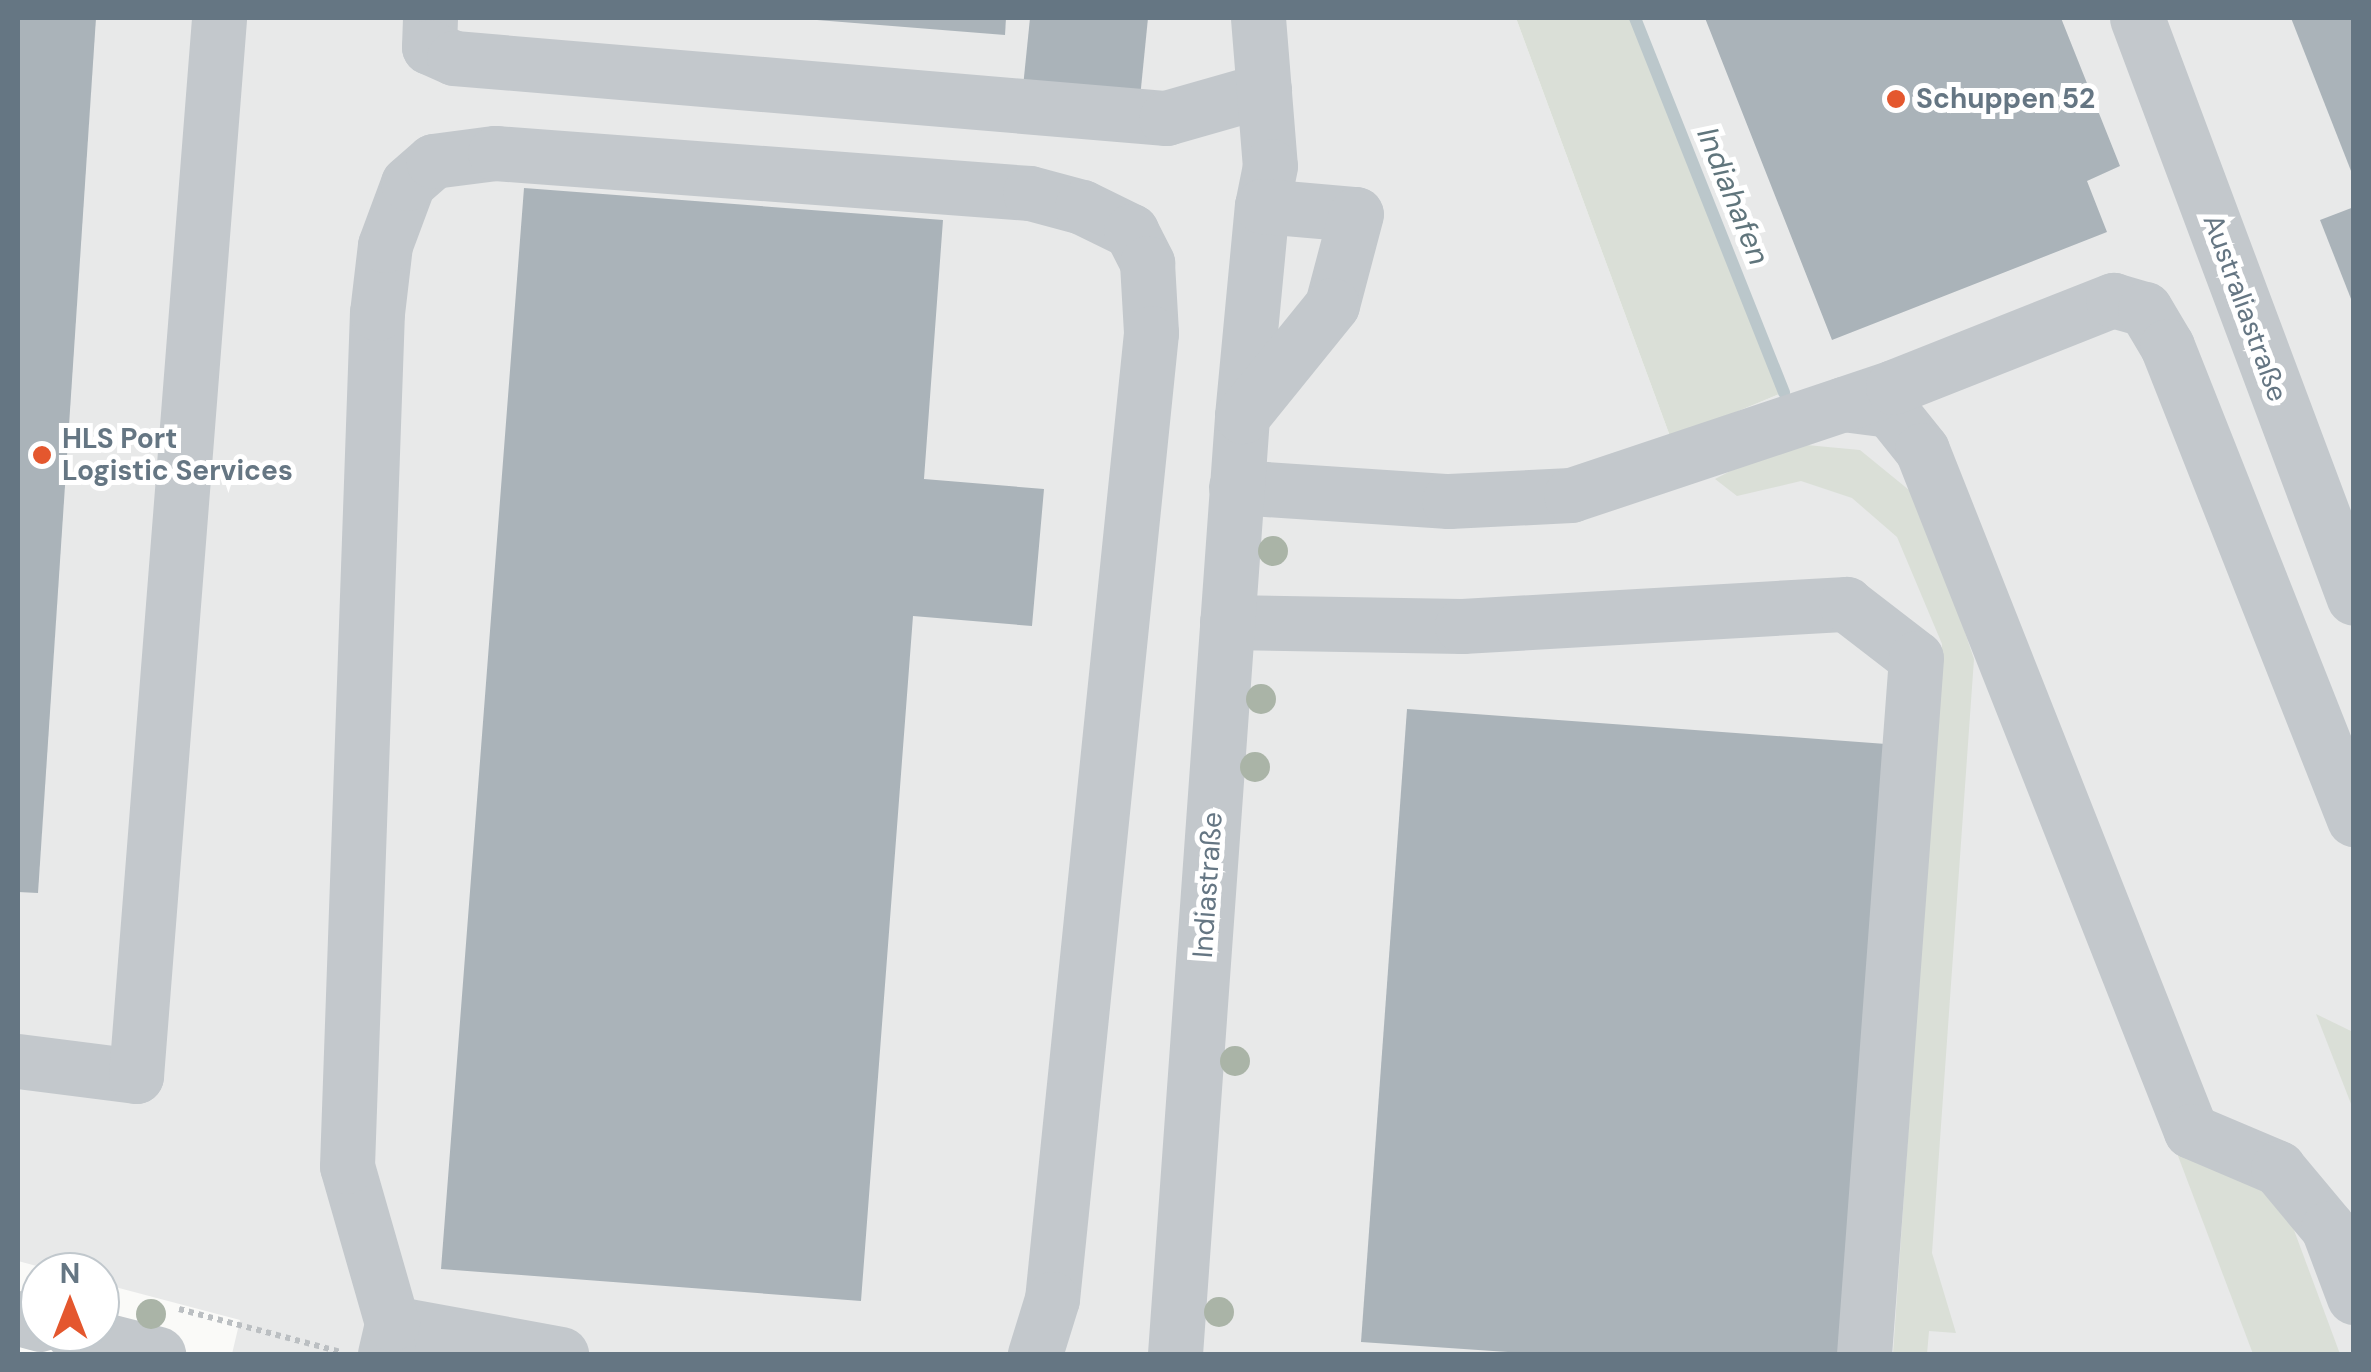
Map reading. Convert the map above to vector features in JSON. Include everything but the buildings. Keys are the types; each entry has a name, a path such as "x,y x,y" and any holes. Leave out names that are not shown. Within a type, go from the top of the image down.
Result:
{"street":[{"path":"18,1062 136,1076 218,18"},
{"path":"430,18 428,47 454,58 1166,118 1264,90"},
{"name":"Indiastraße","path":"1179,1354 1236,488 1262,206 1270,166 1258,18"},
{"name":"Australiastraße","path":"2137,18 2354,598"},
{"path":"561,1354 376,1344 347,1166 378,314 384,245 408,182 433,161 495,153 1030,193 1082,207 1131,231 1147,263 1151,333 1052,1299 1034,1354"},
{"path":"1242,416 1332,306 1356,214 1262,206"},
{"path":"1236,488 1449,502 1571,495 1843,404 2114,300 2145,310 2167,346 2354,820"},
{"path":"1843,404 1890,410 1922,450 2192,1131 2278,1168 2328,1228 2354,1297"},
{"path":"1227,622 1462,626 1846,604 1916,658 1864,1354"},
{"path":"120,1330 158,1329"}],"path":[{"path":"158,1329 376,1344"}],"shaded area":[{"path":"18,18 1516,18 1671,439 1784,392 1633,18 2353,18 2353,1354 232,1354 240,1320 120,1288 120,1252 20,1252 18,1261"},
{"path":"1516,18 1633,18 1784,392 1671,439"},
{"path":"1785,443 1860,450 1920,499 1974,659 1932,1253 1956,1333 1929,1331 1927,1354 1893,1354 1942,644 1897,537 1852,498 1801,481 1737,496 1715,479"},
{"path":"2316,1014 2353,1032 2353,1109"},
{"path":"2172,1140 2253,1182 2291,1222 2340,1354 2253,1354"}],"waterway":[{"name":"Indiahafen","path":"1635,18 1784,392"}],"place":[{"name":"Schuppen 52","path":"1896,99"},
{"name":"HLS Port Logistic Services","path":"42,455"}]}
